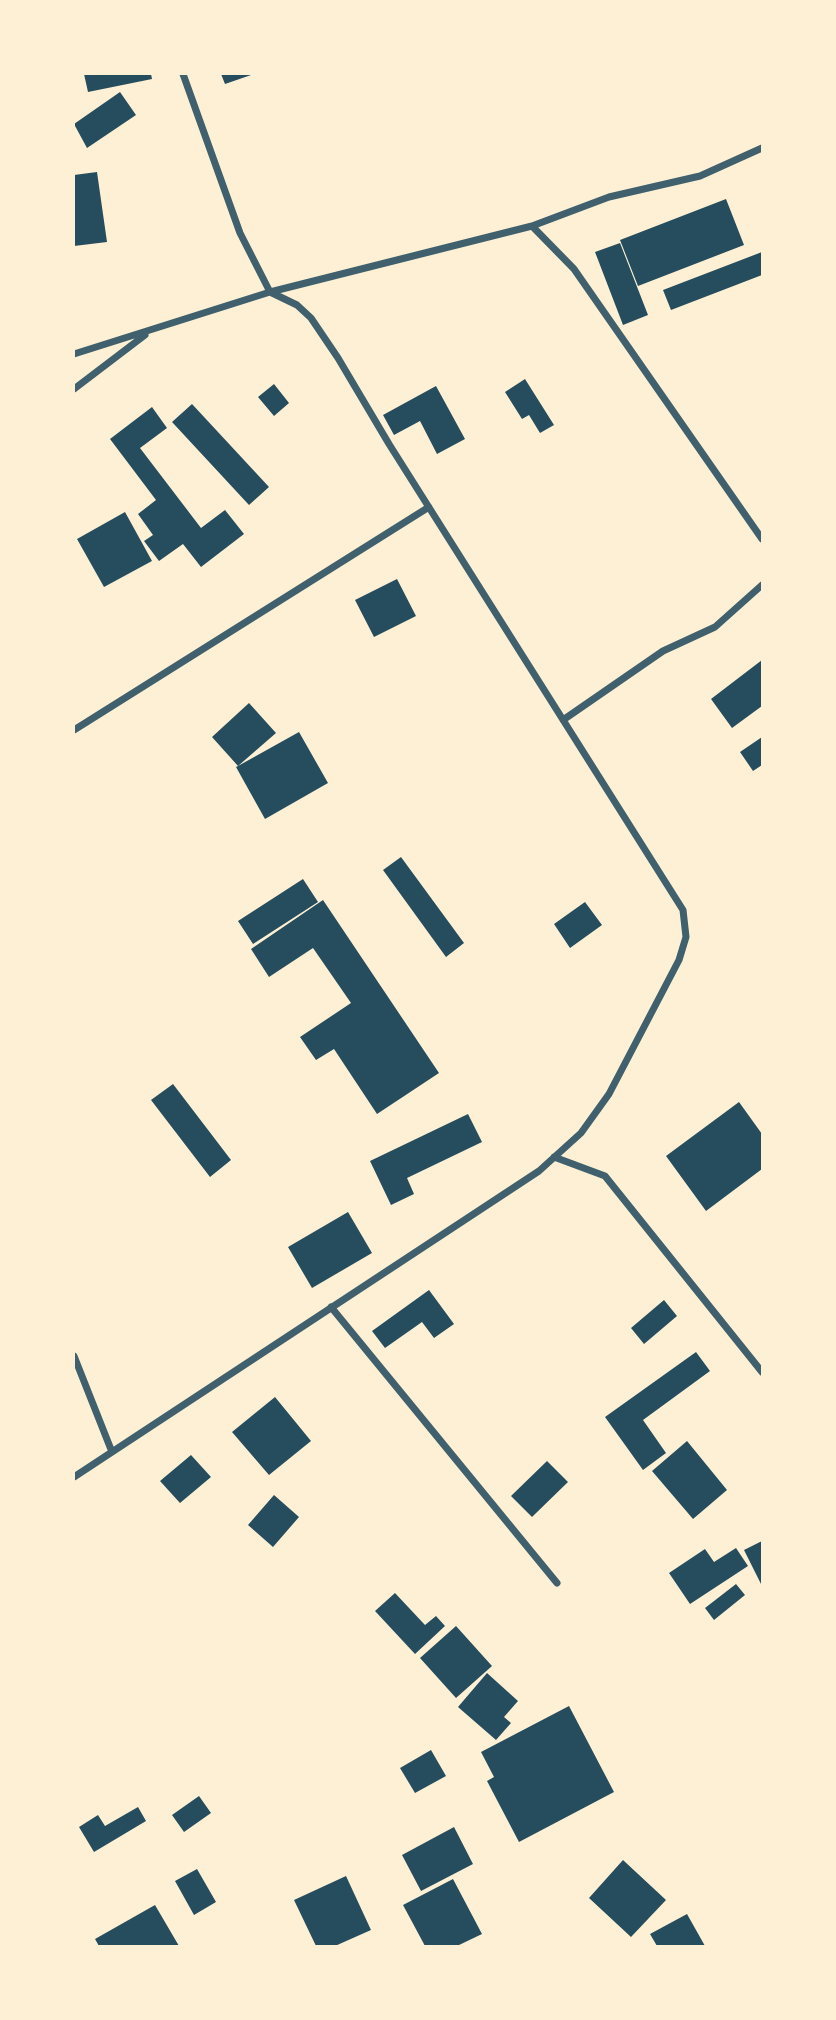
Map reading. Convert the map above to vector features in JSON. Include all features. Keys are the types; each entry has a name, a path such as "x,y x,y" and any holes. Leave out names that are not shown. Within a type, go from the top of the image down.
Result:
{"street":[{"path":"74,1477 539,1171 581,1133 609,1094 679,960 686,937 683,910 311,318 297,305 270,292 240,233 183,74"},
{"path":"74,355 270,292 532,226 609,197 700,176 762,148"},
{"path":"532,226 574,269 762,539"},
{"path":"74,389 151,330"},
{"path":"74,730 429,507"},
{"path":"563,720 663,651 715,627 762,585"},
{"path":"554,1157 605,1175 762,1372"},
{"path":"331,1307 557,1583"},
{"path":"74,1356 112,1452"}],"building":[{"path":"84,74 151,74 152,79 88,92"},
{"path":"221,74 254,74 225,84"},
{"path":"120,92 136,115 87,148 74,124"},
{"path":"97,172 107,242 74,246 74,175"},
{"path":"726,199 744,245 638,286 620,240"},
{"path":"620,243 648,315 623,325 595,252"},
{"path":"762,252 762,275 671,310 663,290"},
{"path":"525,379 554,425 540,433 529,415 522,419 505,392"},
{"path":"274,384 289,403 274,416 258,397"},
{"path":"436,386 465,439 437,454 420,421 394,435 383,415"},
{"path":"192,404 269,487 249,505 172,422"},
{"path":"152,407 167,428 140,448 201,528 225,510 244,534 201,567 183,544 159,561 144,541 153,535 138,514 156,500 110,439"},
{"path":"125,512 152,561 104,587 77,539"},
{"path":"397,579 416,616 374,637 355,600"},
{"path":"762,660 762,706 732,728 711,699"},
{"path":"249,703 276,733 238,766 212,737"},
{"path":"299,732 328,783 265,819 236,767"},
{"path":"762,737 762,765 753,771 740,752"},
{"path":"401,857 464,943 446,957 383,870"},
{"path":"303,879 318,902 253,944 238,921"},
{"path":"323,900 439,1073 377,1114 334,1049 316,1060 300,1037 351,1003 313,948 269,977 251,949"},
{"path":"585,902 602,925 570,948 554,924"},
{"path":"173,1084 231,1160 210,1177 151,1100"},
{"path":"739,1102 762,1134 762,1169 706,1211 666,1156"},
{"path":"468,1114 482,1142 407,1178 414,1194 391,1205 370,1161"},
{"path":"348,1212 372,1253 312,1288 288,1247"},
{"path":"429,1290 454,1324 434,1338 422,1322 385,1348 372,1331"},
{"path":"664,1300 677,1316 644,1344 631,1328"},
{"path":"696,1352 710,1371 643,1420 666,1453 643,1470 605,1417"},
{"path":"275,1397 311,1441 269,1475 232,1432"},
{"path":"687,1441 727,1490 693,1519 652,1471"},
{"path":"191,1455 211,1477 180,1503 160,1481"},
{"path":"547,1461 568,1482 532,1517 511,1496"},
{"path":"274,1495 299,1517 273,1547 248,1525"},
{"path":"762,1541 762,1586 744,1550"},
{"path":"736,1548 748,1566 690,1604 669,1573 705,1549 714,1562"},
{"path":"736,1584 745,1595 714,1620 705,1608"},
{"path":"395,1593 425,1625 436,1616 445,1626 415,1654 375,1611"},
{"path":"456,1626 492,1666 456,1698 420,1658"},
{"path":"487,1673 518,1701 504,1717 511,1723 496,1740 458,1707"},
{"path":"569,1706 614,1792 519,1842 487,1781 494,1777 481,1752"},
{"path":"431,1750 446,1776 415,1793 400,1768"},
{"path":"199,1796 211,1813 184,1832 172,1815"},
{"path":"138,1807 146,1821 94,1852 79,1827 98,1815 105,1826"},
{"path":"454,1827 473,1864 421,1891 402,1855"},
{"path":"623,1860 666,1900 631,1937 589,1898"},
{"path":"197,1869 216,1902 194,1915 175,1881"},
{"path":"346,1876 371,1930 335,1946 316,1946 294,1900"},
{"path":"453,1879 482,1934 457,1946 425,1946 403,1905"},
{"path":"155,1905 179,1946 99,1946 95,1939"},
{"path":"687,1914 705,1946 657,1946 650,1934"}]}
